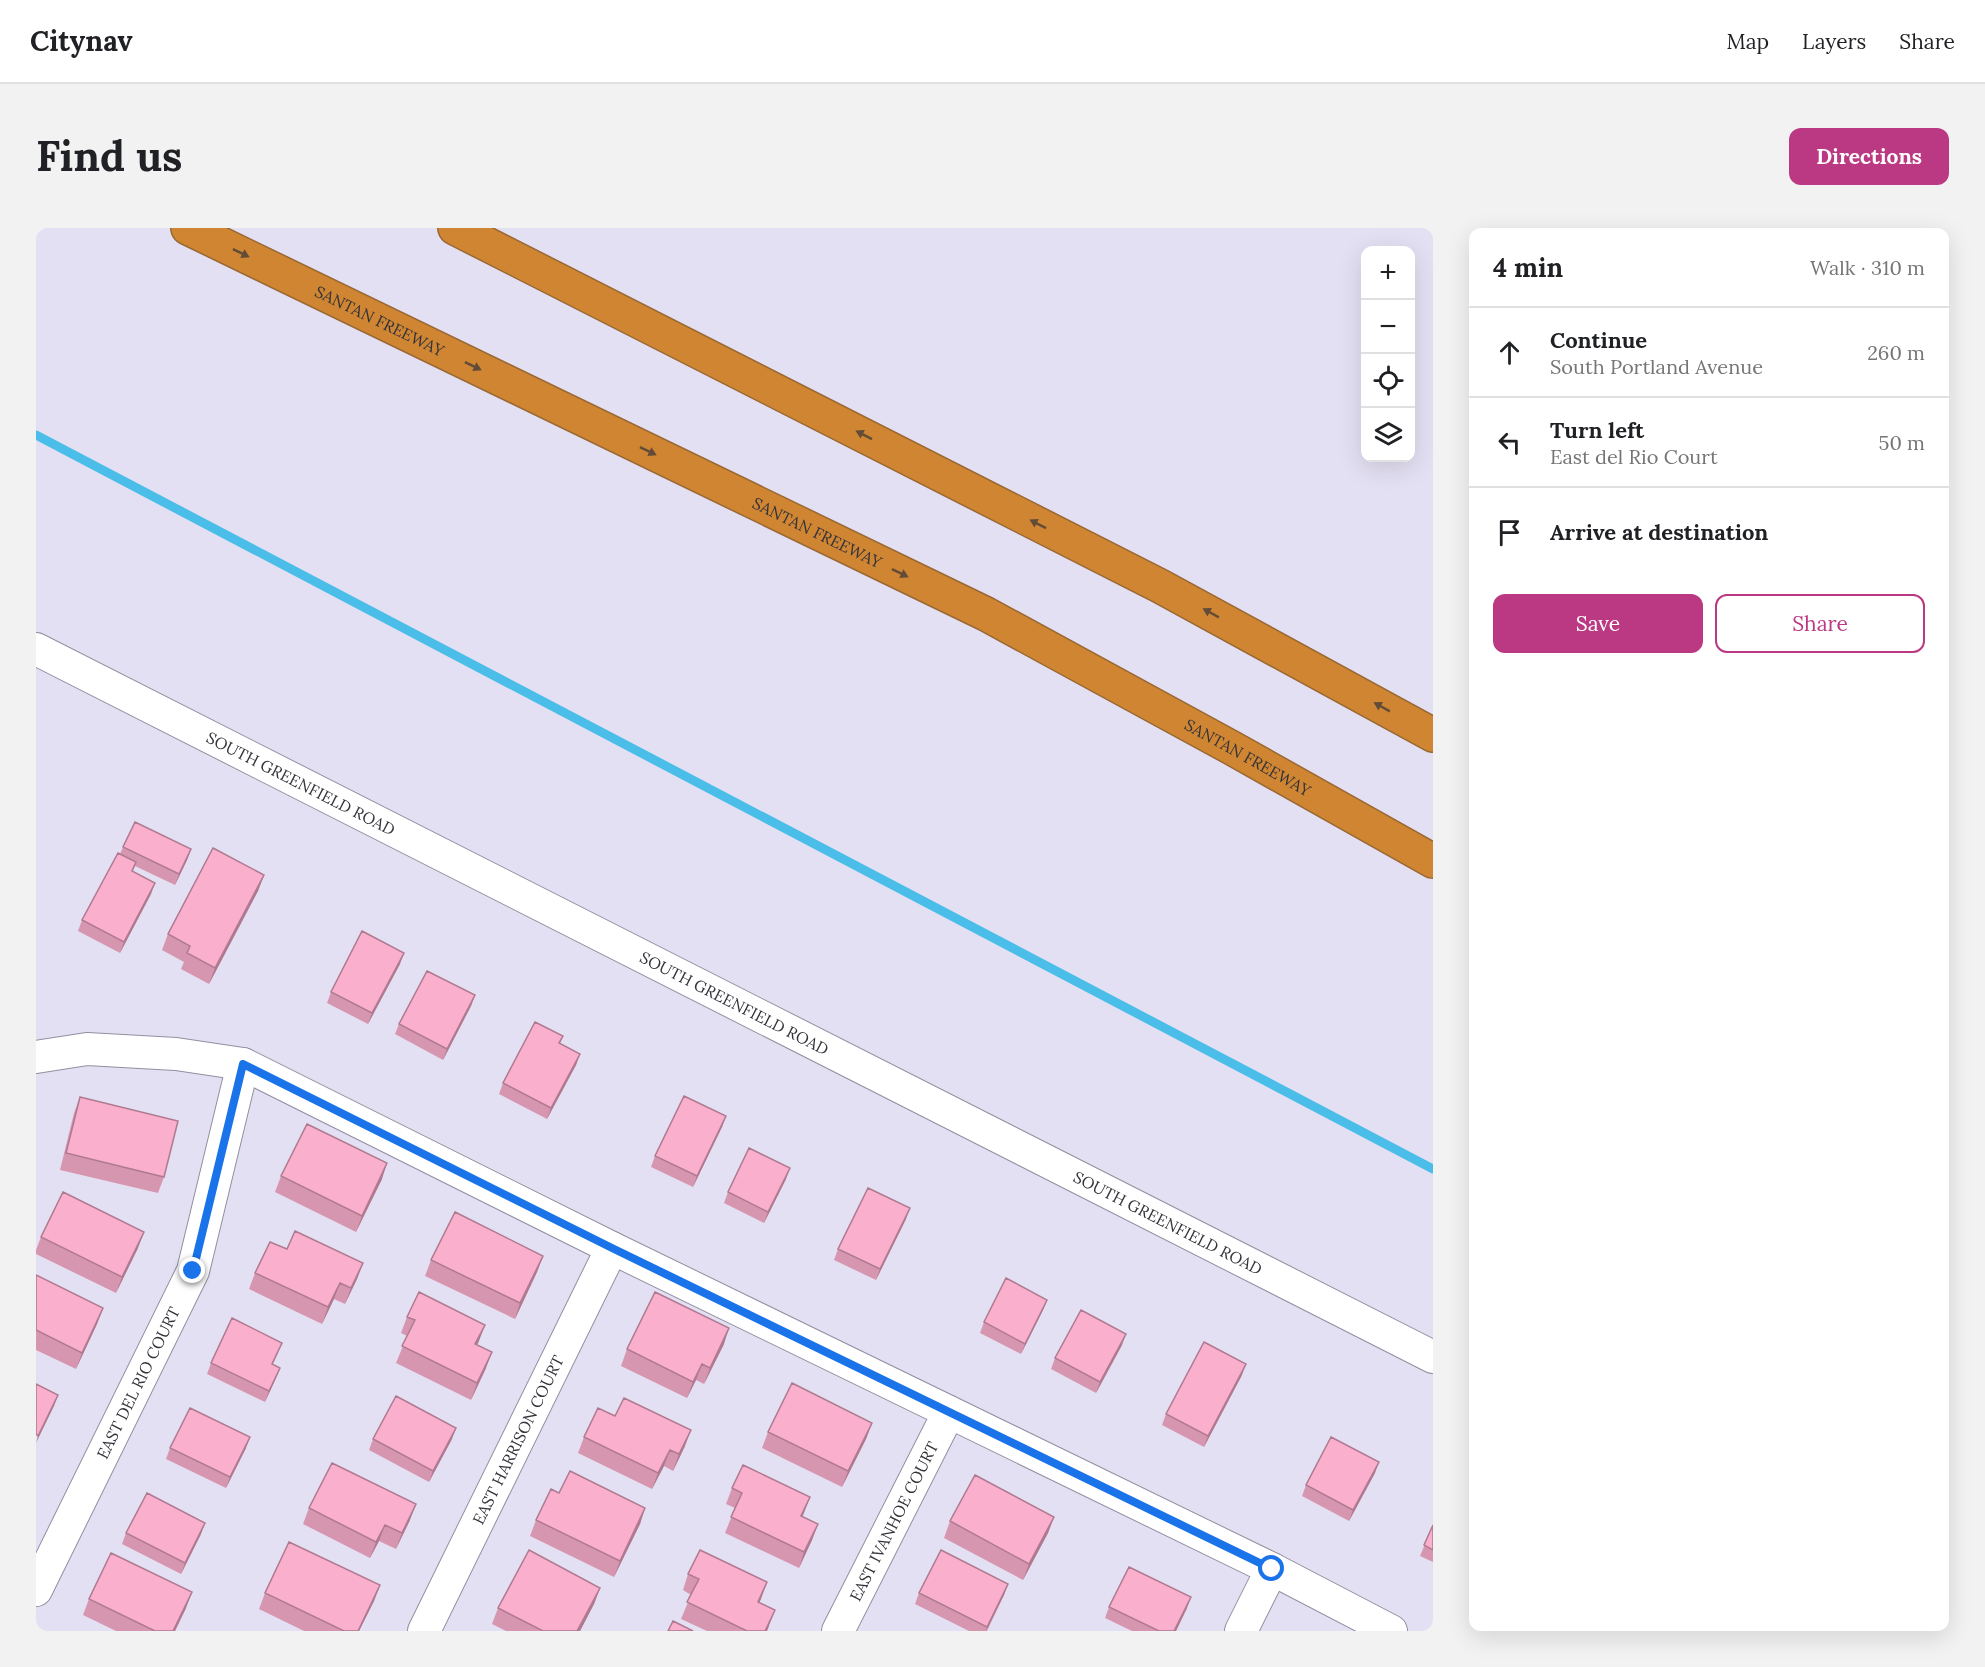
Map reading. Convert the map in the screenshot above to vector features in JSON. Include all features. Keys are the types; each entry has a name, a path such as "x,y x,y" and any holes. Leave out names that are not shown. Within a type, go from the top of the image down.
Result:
{"highway":[{"name":"SANTAN FREEWAY","path":"188,228 986,614 1433,861"},
{"path":"455,228 1160,586 1433,735"}],"street":[{"name":"SOUTH GREENFIELD ROAD","path":"36,649 1433,1357"},
{"path":"36,1057 87,1049 176,1054 243,1064 612,1248 1272,1569 1391,1631"},
{"name":"EAST DEL RIO COURT","path":"36,1590 193,1271 243,1064"},
{"name":"EAST HARRISON COURT","path":"424,1631 612,1248"},
{"name":"EAST IVANHOE COURT","path":"838,1631 949,1412"},
{"path":"1241,1631 1272,1569"}],"building":[{"path":"135,822 191,849 179,874 123,847"},
{"path":"213,848 264,875 215,968 187,953 190,946 168,934"},
{"path":"118,853 136,862 132,871 155,883 124,942 82,920"},
{"path":"362,931 404,953 372,1013 331,992"},
{"path":"427,971 475,995 447,1049 399,1024"},
{"path":"535,1022 563,1036 559,1043 580,1054 551,1108 503,1083"},
{"path":"684,1096 726,1116 697,1176 655,1156"},
{"path":"80,1097 178,1121 164,1177 66,1153"},
{"path":"307,1124 387,1163 362,1216 281,1176"},
{"path":"749,1148 790,1168 768,1212 728,1192"},
{"path":"868,1188 910,1208 880,1269 838,1249"},
{"path":"63,1192 144,1232 122,1277 41,1237"},
{"path":"455,1212 543,1256 520,1303 431,1260"},
{"path":"295,1231 363,1263 351,1288 340,1283 328,1307 255,1273 270,1242 287,1249"},
{"path":"36,1275 103,1308 82,1353 36,1330"},
{"path":"1006,1278 1047,1300 1025,1344 984,1322"},
{"path":"419,1292 485,1325 475,1344 492,1352 477,1383 402,1346 415,1320 407,1317"},
{"path":"655,1292 729,1328 710,1368 702,1364 693,1382 627,1349"},
{"path":"1081,1310 1126,1334 1100,1382 1055,1358"},
{"path":"232,1318 282,1343 272,1364 280,1368 269,1391 211,1363"},
{"path":"1204,1342 1246,1364 1208,1436 1166,1414"},
{"path":"792,1383 872,1423 848,1471 768,1432"},
{"path":"36,1384 58,1395 38,1436 36,1434"},
{"path":"396,1396 456,1428 433,1471 373,1439"},
{"path":"624,1398 691,1430 679,1454 670,1450 658,1473 584,1437 598,1408 615,1416"},
{"path":"190,1408 250,1437 230,1477 170,1448"},
{"path":"1331,1437 1379,1462 1353,1510 1306,1485"},
{"path":"332,1463 416,1504 402,1533 385,1525 376,1542 309,1508"},
{"path":"743,1465 810,1497 801,1516 818,1524 804,1552 731,1517 742,1493 732,1488"},
{"path":"570,1471 645,1508 620,1561 536,1520 551,1489 559,1493"},
{"path":"975,1475 1054,1517 1029,1564 950,1521"},
{"path":"147,1493 205,1523 185,1563 126,1533"},
{"path":"1433,1525 1433,1550 1424,1545"},
{"path":"289,1542 380,1585 358,1631 344,1631 265,1593"},
{"path":"529,1550 600,1588 577,1631 543,1631 498,1608"},
{"path":"700,1550 767,1582 758,1602 775,1610 765,1631 747,1631 687,1602 699,1579 688,1574"},
{"path":"941,1550 1008,1584 987,1627 919,1593"},
{"path":"111,1553 192,1592 173,1631 155,1631 89,1599"},
{"path":"1129,1567 1191,1597 1174,1631 1159,1631 1109,1607"},
{"path":"673,1621 693,1631 668,1631"}],"waterway":[{"path":"36,435 1433,1169"}],"route":[{"path":"193,1271 243,1064 612,1248 1272,1569"}]}
